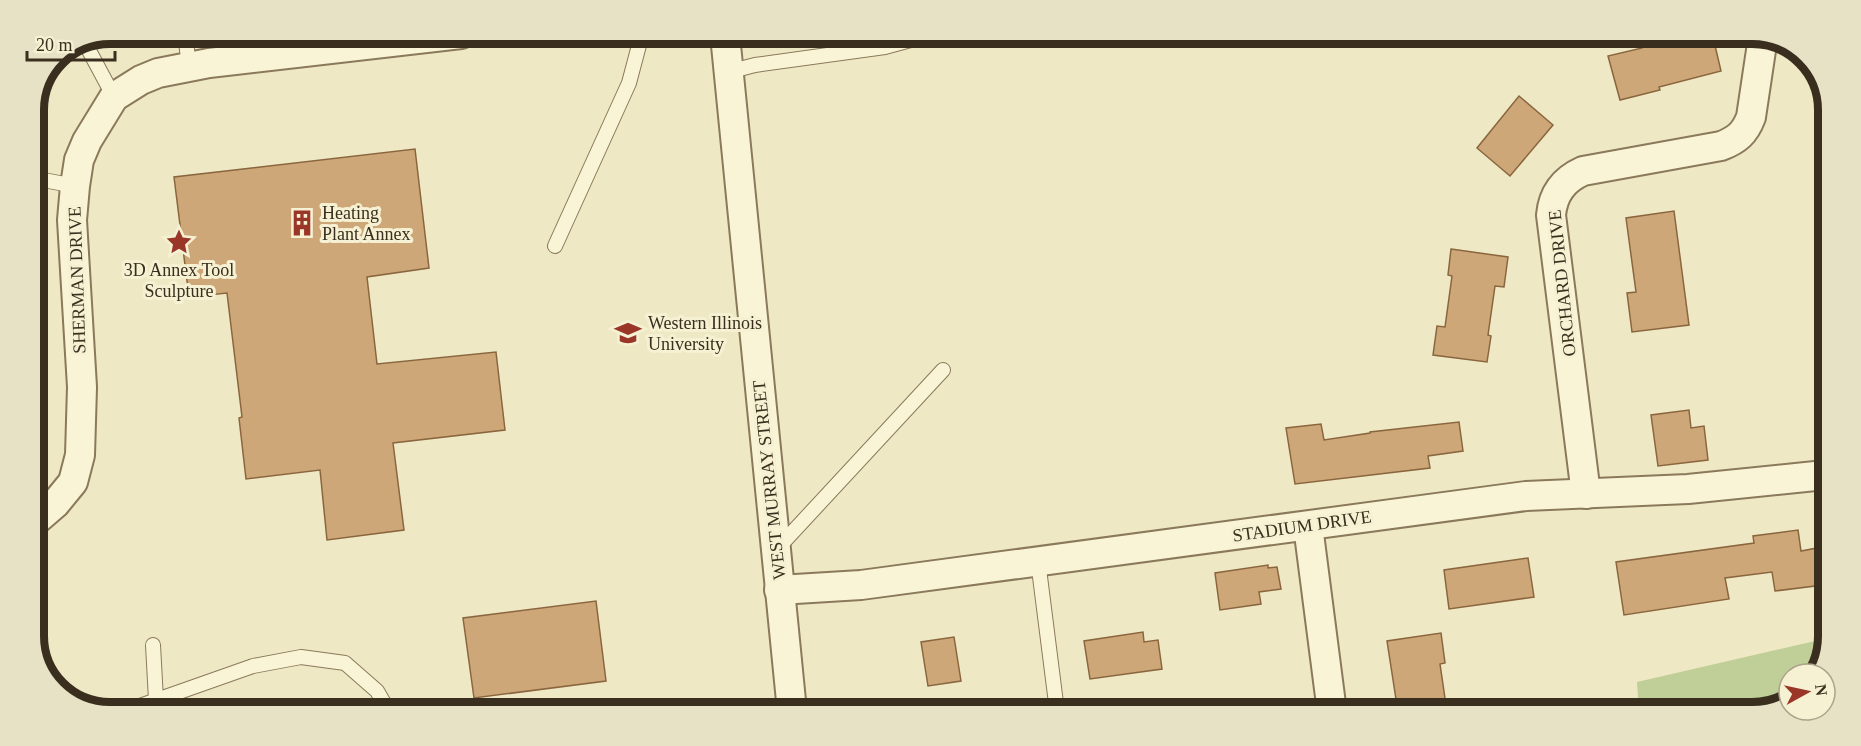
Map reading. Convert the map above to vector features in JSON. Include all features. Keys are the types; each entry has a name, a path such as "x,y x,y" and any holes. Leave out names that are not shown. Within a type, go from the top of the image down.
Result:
{"street":[{"name":"SHERMAN DRIVE","path":"44,514 56,504 73,482 80,455 82,387 72,220 79,160 87,141 114,97 141,80 158,73 287,44"},
{"name":"WEST MURRAY STREET","path":"726,44 791,702"},
{"name":"ORCHARD DRIVE","path":"1586,494 1552,227 1552,204 1563,184 1583,171 1721,146 1740,136 1751,117 1762,45"},
{"name":"STADIUM DRIVE","path":"779,590 861,585 1526,496 1688,489 1818,476"},
{"path":"1308,526 1331,702"}],"lane":[{"path":"186,44 189,67"},
{"path":"555,246 629,83 639,44"},
{"path":"728,72 755,65 885,47 890,44"},
{"path":"88,48 114,97"},
{"path":"44,180 75,186"},
{"path":"776,550 943,370"},
{"path":"1038,561 1056,702"},
{"path":"153,645 156,700"},
{"path":"150,702 253,666 301,657 345,663 377,691 383,702"}],"green space":[{"path":"1818,640 1812,662 1777,662 1777,697 1760,702 1638,702 1637,682"}],"building":[{"path":"1641,44 1715,44 1721,71 1620,100 1608,56 1642,48"},
{"path":"1519,96 1553,125 1510,176 1477,148"},
{"path":"415,149 429,268 367,277 377,364 496,352 505,430 393,443 404,530 327,540 320,470 246,479 239,418 242,417 227,293 189,297 174,177"},
{"path":"1674,211 1689,325 1632,332 1627,293 1636,292 1626,218"},
{"path":"1451,249 1508,257 1504,287 1495,286 1488,335 1491,336 1487,362 1433,355 1437,326 1445,327 1452,276 1448,275"},
{"path":"1689,410 1691,428 1704,426 1708,460 1658,466 1651,415"},
{"path":"1459,422 1463,451 1428,456 1430,468 1295,484 1286,428 1321,424 1324,440 1370,432"},
{"path":"1798,530 1801,551 1817,548 1818,586 1775,591 1772,572 1725,578 1729,599 1624,615 1616,562 1754,543 1753,536"},
{"path":"1528,558 1534,597 1449,609 1444,570"},
{"path":"1268,565 1268,568 1277,567 1281,589 1259,592 1261,604 1220,610 1215,573"},
{"path":"596,601 606,681 474,698 463,618"},
{"path":"1143,632 1144,642 1158,640 1162,669 1090,679 1084,641"},
{"path":"1441,633 1445,663 1440,664 1446,702 1396,702 1387,641"},
{"path":"954,637 961,681 928,686 921,642"}],"place":[{"name":"Heating Plant Annex","path":"302,223"},
{"name":"3D Annex Tool Sculpture","path":"179,242"},
{"name":"Western Illinois University","path":"628,333"}]}
